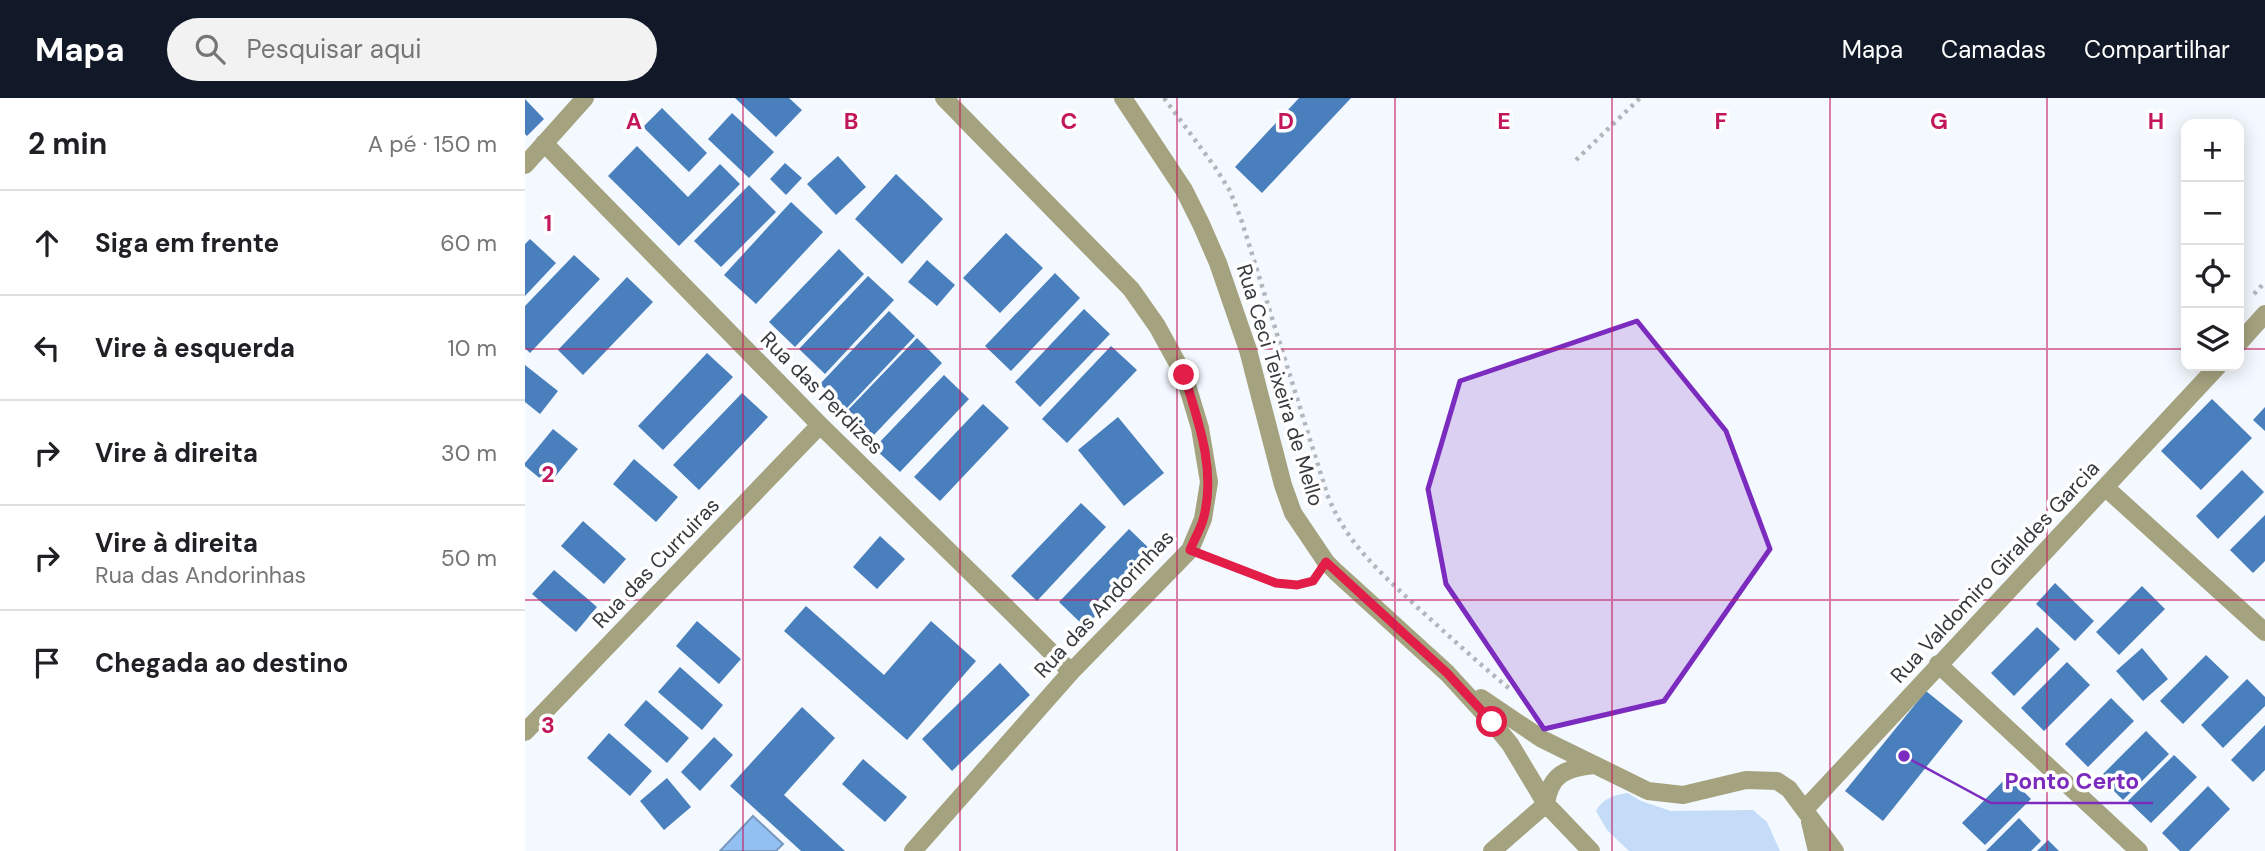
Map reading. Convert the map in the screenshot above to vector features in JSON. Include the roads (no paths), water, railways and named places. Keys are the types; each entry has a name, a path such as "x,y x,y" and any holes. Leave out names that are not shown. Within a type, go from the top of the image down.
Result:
{"street":[{"path":"525,165 585,98"},
{"name":"Rua das Andorinhas","path":"913,851 1070,672 1190,550 1203,519 1209,482 1200,428 1184,375 1157,327 1131,289 944,98"},
{"name":"Rua Ceci Teixeira de Mello","path":"1123,98 1184,190 1201,224 1248,350 1283,485 1293,513 1331,567 1447,673"},
{"name":"Rua das Perdizes","path":"544,143 820,425 1009,608 1070,672"},
{"path":"2244,337 2265,314"},
{"name":"Rua Valdomiro Giraldes Garcia","path":"1805,809 2213,371"},
{"name":"Rua das Curruiras","path":"525,732 820,425"},
{"path":"2106,488 2265,632"},
{"path":"1938,664 2139,851"},
{"path":"1447,673 1521,726 1648,791 1683,795 1746,780 1777,781 1789,789 1835,851"},
{"path":"1447,673 1510,744 1546,804 1591,851"},
{"path":"1492,851 1546,804 1548,790 1558,775 1577,767 1594,765"},
{"path":"1805,809 1817,851"}],"water":[{"path":"753,816 783,844 776,851 720,851"}],"place":[{"name":"Ponto Certo","path":"1904,756"}]}
